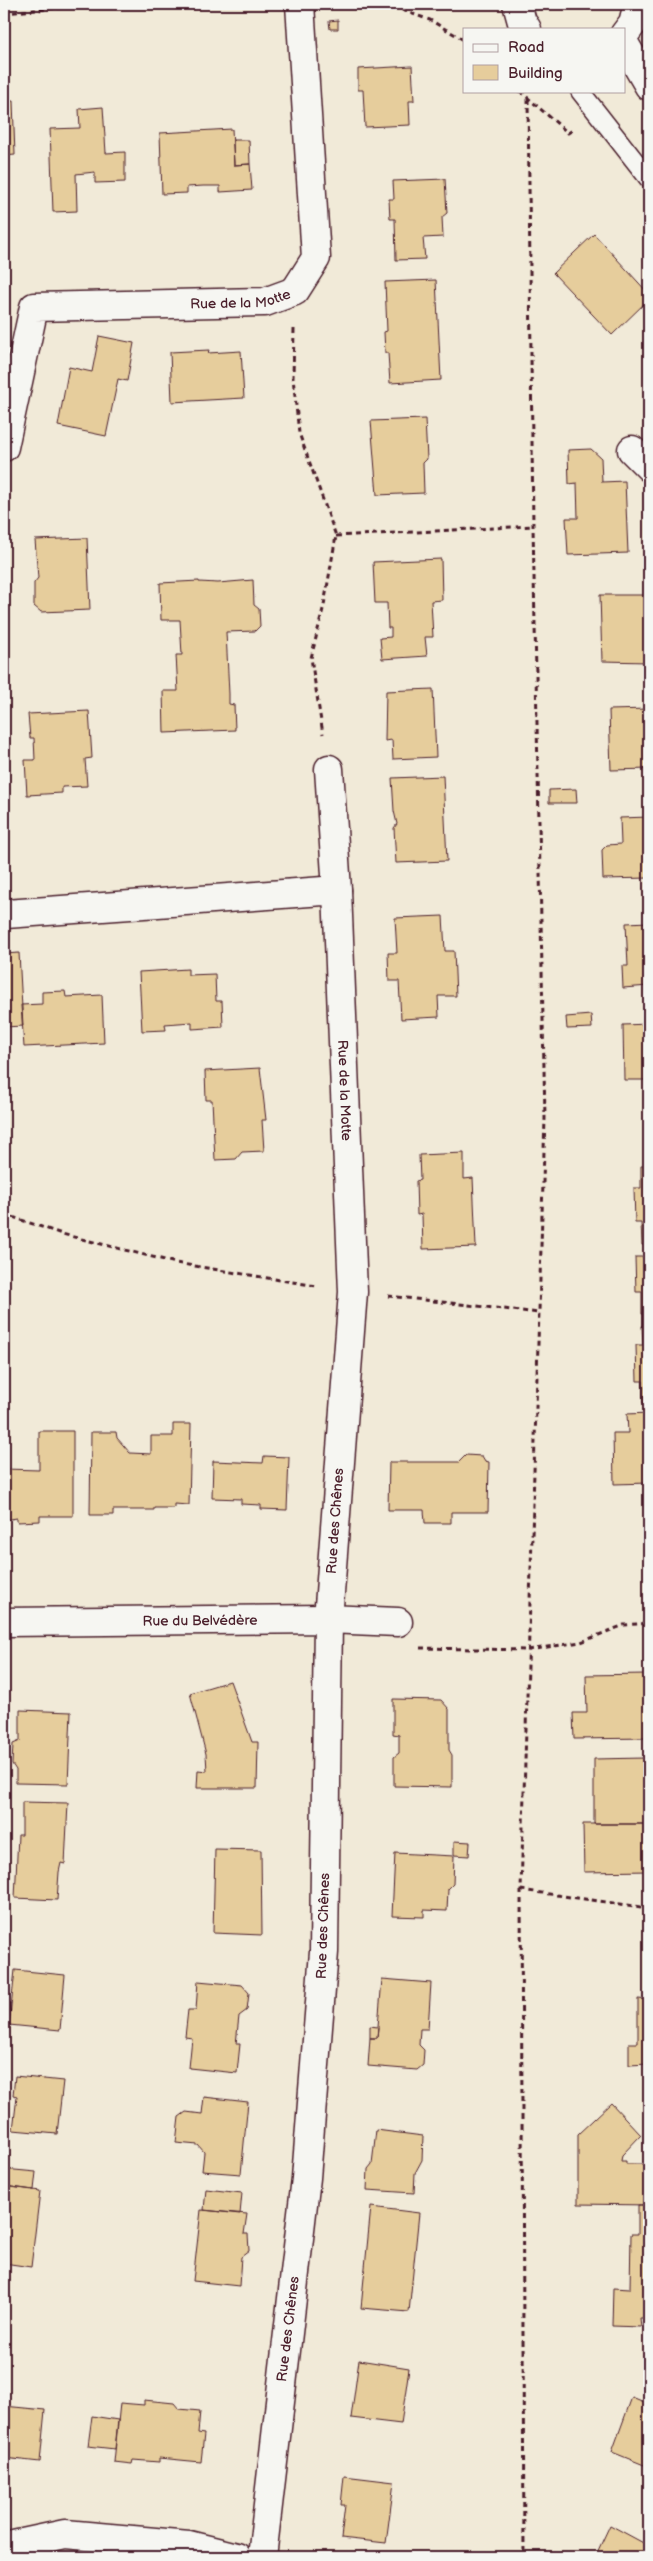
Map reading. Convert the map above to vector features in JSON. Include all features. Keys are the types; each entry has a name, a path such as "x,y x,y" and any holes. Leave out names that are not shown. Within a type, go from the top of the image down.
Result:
{"street":[{"name":"Rue de la Motte","path":"4,447 34,307 265,302 295,291 316,258 300,4"},
{"path":"517,4 522,22 526,28"},
{"path":"626,32 632,23 638,4"},
{"path":"626,46 649,86"},
{"name":"Rue de la Motte","path":"329,769 337,890 353,1292"},
{"path":"4,911 6,914 337,890"},
{"name":"Rue des Chênes","path":"262,2557 306,2178 324,1952 328,1619 353,1292"},
{"name":"Rue du Belvédère","path":"4,1622 328,1619 398,1622"},
{"path":"4,2546 65,2534 189,2545 237,2557"}],"lane":[{"path":"581,92 649,179"}],"path":[{"path":"4,14 100,4"},
{"path":"385,4 430,20 463,39"},
{"path":"521,92 568,133 598,116"},
{"path":"524,2557 520,1890 544,1118 533,526 528,99"},
{"path":"295,291 293,378 299,433 336,536 324,605 311,658 329,769"},
{"path":"336,536 533,526"},
{"path":"4,1214 62,1234 176,1263 353,1292 539,1313"},
{"path":"413,1648 528,1650 580,1642 624,1625 649,1623"},
{"path":"520,1890 649,1908"}],"building":[{"path":"338,20 338,29 330,29 329,21"},
{"path":"412,66 414,101 409,101 410,125 365,127 363,90 358,90 358,69"},
{"path":"4,101 13,101 15,155 4,156"},
{"path":"103,107 106,153 125,152 125,182 95,183 95,172 76,174 77,211 53,212 50,129 80,128 79,109"},
{"path":"232,129 234,165 250,164 252,190 220,192 220,186 203,186 187,187 187,193 162,194 160,133"},
{"path":"233,140 249,140 250,164 234,165"},
{"path":"445,179 447,213 442,217 443,237 423,238 425,259 396,260 395,219 390,219 389,199 394,199 393,181"},
{"path":"594,234 649,294 649,299 612,335 553,273"},
{"path":"436,280 441,380 390,383 388,353 385,353 384,332 387,331 385,282"},
{"path":"99,336 134,343 127,381 118,379 106,436 58,426 69,367 92,372"},
{"path":"209,350 208,353 241,351 244,398 172,402 170,352"},
{"path":"425,419 427,459 423,463 424,493 377,495 371,421"},
{"path":"591,449 601,458 602,482 625,481 628,553 568,555 566,518 578,518 577,483 569,484 568,450"},
{"path":"87,538 90,610 41,612 34,606 34,583 38,578 35,540"},
{"path":"441,559 442,600 431,601 433,637 425,637 427,656 382,659 380,638 391,637 391,628 388,628 387,603 375,603 373,562"},
{"path":"253,580 254,605 259,609 260,626 255,631 226,632 229,704 234,705 235,730 164,733 163,691 178,691 176,655 182,655 180,620 161,620 160,583 199,581 218,583"},
{"path":"600,595 647,595 648,662 602,661"},
{"path":"433,689 436,757 393,759 392,740 385,741 386,691"},
{"path":"649,709 649,769 611,770 609,710"},
{"path":"89,711 92,758 85,759 87,786 62,787 62,793 27,795 25,760 35,760 34,738 30,738 28,714"},
{"path":"443,776 447,861 396,863 394,828 397,824 394,811 392,778"},
{"path":"576,789 577,803 549,803 549,790"},
{"path":"649,817 649,878 603,879 602,850 607,845 621,844 620,818"},
{"path":"443,916 445,951 454,951 456,996 438,996 439,1017 401,1019 399,981 389,981 388,953 397,953 395,918"},
{"path":"649,922 649,986 623,988 622,966 628,966 626,923"},
{"path":"19,953 23,1026 4,1027 4,954"},
{"path":"188,969 188,975 215,974 216,1001 222,1001 223,1027 192,1029 192,1022 165,1024 166,1030 142,1031 139,972"},
{"path":"65,991 66,997 102,995 104,1043 24,1047 21,1005 42,1004 42,992"},
{"path":"591,1015 592,1028 567,1029 566,1017"},
{"path":"649,1024 649,1080 624,1080 623,1025"},
{"path":"260,1068 266,1120 262,1120 264,1151 242,1152 236,1159 215,1160 212,1100 206,1100 205,1071"},
{"path":"464,1153 464,1179 473,1178 476,1247 423,1249 422,1214 417,1215 416,1181 420,1180 419,1155"},
{"path":"641,1166 649,1166 649,1245 642,1245 641,1223 635,1223 634,1188 641,1188"},
{"path":"635,1257 649,1257 649,1314 642,1314 642,1292 636,1292"},
{"path":"642,1326 649,1326 649,1403 643,1403 643,1381 637,1381 636,1345 643,1345"},
{"path":"649,1413 649,1483 614,1484 613,1433 628,1433 627,1414"},
{"path":"173,1424 191,1424 189,1505 174,1504 174,1508 154,1508 154,1510 113,1510 113,1515 90,1515 91,1432 116,1432 117,1438 130,1453 151,1454 151,1436 173,1436"},
{"path":"39,1431 73,1431 73,1516 40,1516 40,1521 17,1522 17,1518 4,1520 4,1469 39,1470"},
{"path":"466,1455 482,1456 485,1461 489,1462 488,1512 451,1512 451,1523 425,1523 424,1510 388,1510 389,1462 459,1462"},
{"path":"264,1456 289,1457 287,1510 261,1509 261,1505 241,1504 241,1499 212,1498 213,1461 263,1463"},
{"path":"646,1674 649,1738 574,1739 573,1713 587,1713 586,1675"},
{"path":"230,1681 252,1742 258,1742 257,1788 197,1788 198,1770 207,1771 206,1754 190,1693"},
{"path":"393,1699 441,1700 449,1709 449,1750 452,1755 452,1787 394,1786 394,1757 399,1753 399,1735 393,1734"},
{"path":"20,1710 71,1712 68,1784 16,1783 16,1770 12,1764 13,1744 20,1741"},
{"path":"645,1758 645,1824 594,1824 594,1759"},
{"path":"22,1802 68,1803 65,1864 61,1863 57,1900 15,1898 18,1835 22,1835"},
{"path":"583,1824 649,1824 649,1871 584,1872"},
{"path":"454,1841 470,1842 469,1856 454,1855"},
{"path":"215,1849 261,1850 262,1935 213,1933"},
{"path":"395,1853 454,1856 453,1884 448,1889 447,1911 424,1910 424,1917 392,1916"},
{"path":"15,1970 65,1975 60,2030 9,2025"},
{"path":"382,1979 431,1983 428,2029 420,2029 419,2045 424,2050 423,2065 417,2070 368,2066 370,2038 377,2038"},
{"path":"198,1981 242,1985 249,1993 247,2010 239,2016 236,2044 240,2044 237,2073 189,2068 192,2038 185,2037 188,2010 196,2010"},
{"path":"638,1999 649,2000 649,2064 629,2065 629,2043 638,2043"},
{"path":"370,2026 378,2027 377,2038 370,2038"},
{"path":"15,2076 63,2081 57,2134 13,2130 17,2096 13,2095"},
{"path":"204,2097 248,2102 241,2174 202,2171 204,2152 198,2145 176,2143 179,2117 186,2112 202,2114"},
{"path":"611,2103 641,2135 622,2155 621,2161 626,2161 626,2164 649,2164 649,2205 578,2204 578,2134"},
{"path":"376,2130 423,2136 422,2160 415,2173 414,2193 367,2190 368,2169 372,2164"},
{"path":"4,2169 36,2172 34,2190 4,2186"},
{"path":"4,2186 40,2191 31,2267 4,2263"},
{"path":"206,2189 242,2193 240,2214 204,2210"},
{"path":"638,2205 649,2205 649,2318 640,2318 641,2327 612,2326 613,2288 630,2289 631,2234 638,2234"},
{"path":"371,2207 419,2213 409,2312 361,2308"},
{"path":"201,2210 247,2214 244,2234 248,2234 249,2251 241,2257 239,2286 193,2281"},
{"path":"359,2360 409,2368 401,2424 351,2418"},
{"path":"632,2397 649,2404 649,2467 612,2452"},
{"path":"144,2400 174,2403 179,2409 200,2411 198,2433 204,2434 201,2462 159,2458 159,2462 133,2460 132,2464 114,2462 120,2403 144,2405"},
{"path":"4,2406 45,2410 40,2462 4,2458"},
{"path":"92,2416 118,2420 115,2449 88,2446"},
{"path":"344,2476 394,2482 386,2543 341,2538 345,2505 341,2505"},
{"path":"610,2525 649,2546 647,2557 595,2557"}]}
